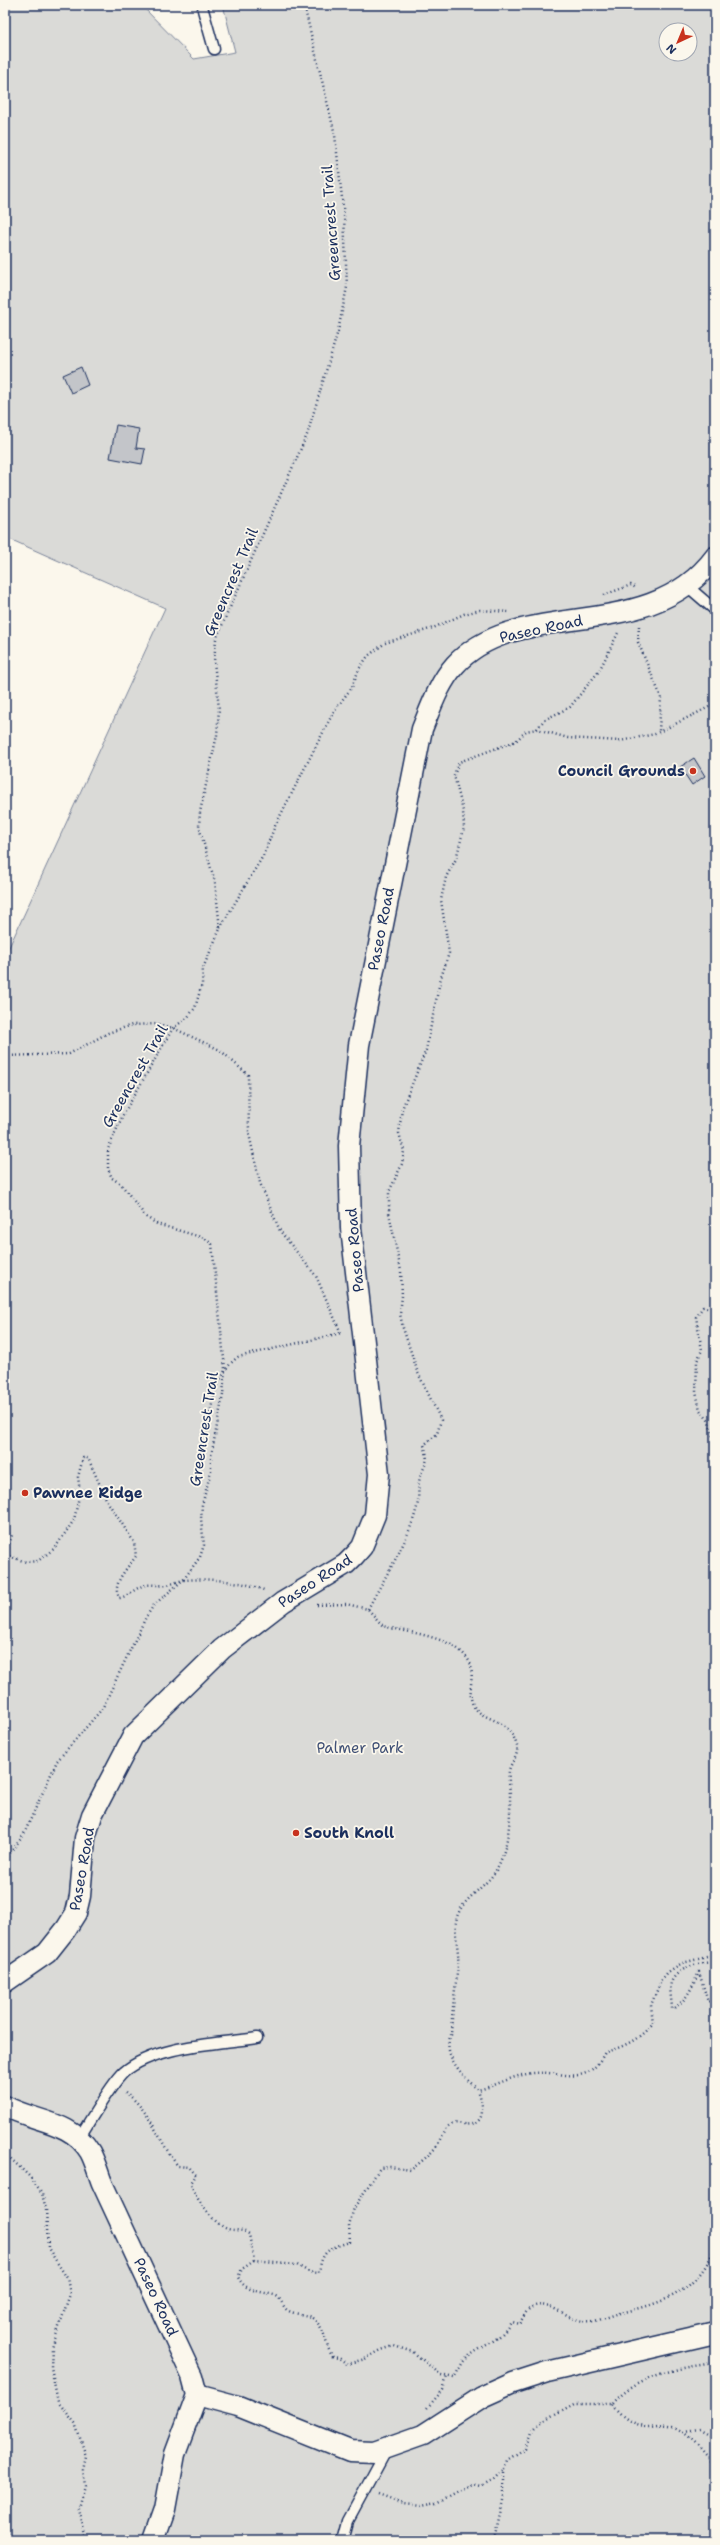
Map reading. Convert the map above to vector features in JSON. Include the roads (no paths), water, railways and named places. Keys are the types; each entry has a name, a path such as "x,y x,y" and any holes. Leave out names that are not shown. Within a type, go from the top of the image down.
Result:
{"street":[{"name":"Paseo Road","path":"5,1982 46,1953 66,1929 76,1913 80,1896 85,1838 92,1815 133,1736 222,1649 283,1602 346,1564 362,1547 375,1515 379,1474 351,1228 349,1146 359,1045 422,729 444,679 456,665 478,647 491,640 526,629 629,611 659,602 686,585 715,557"},
{"name":"Paseo Road","path":"5,2106 65,2128 79,2138 90,2152 102,2183 192,2376 197,2395"},
{"path":"154,2540 165,2509 175,2454 197,2395 238,2406 350,2451 362,2453 387,2449 423,2435 482,2398 513,2383 547,2372 715,2333"}],"lane":[{"path":"203,10 214,49"},
{"path":"686,585 715,610"},
{"path":"79,2138 123,2073 152,2056 257,2038"},
{"path":"343,2540 348,2521 387,2449"}],"place":[{"name":"Council Grounds","path":"693,771"},
{"name":"Pawnee Ridge","path":"25,1493"},
{"name":"South Knoll","path":"296,1833"}],"park label":[{"name":"Palmer Park","path":"360,1748"}]}
